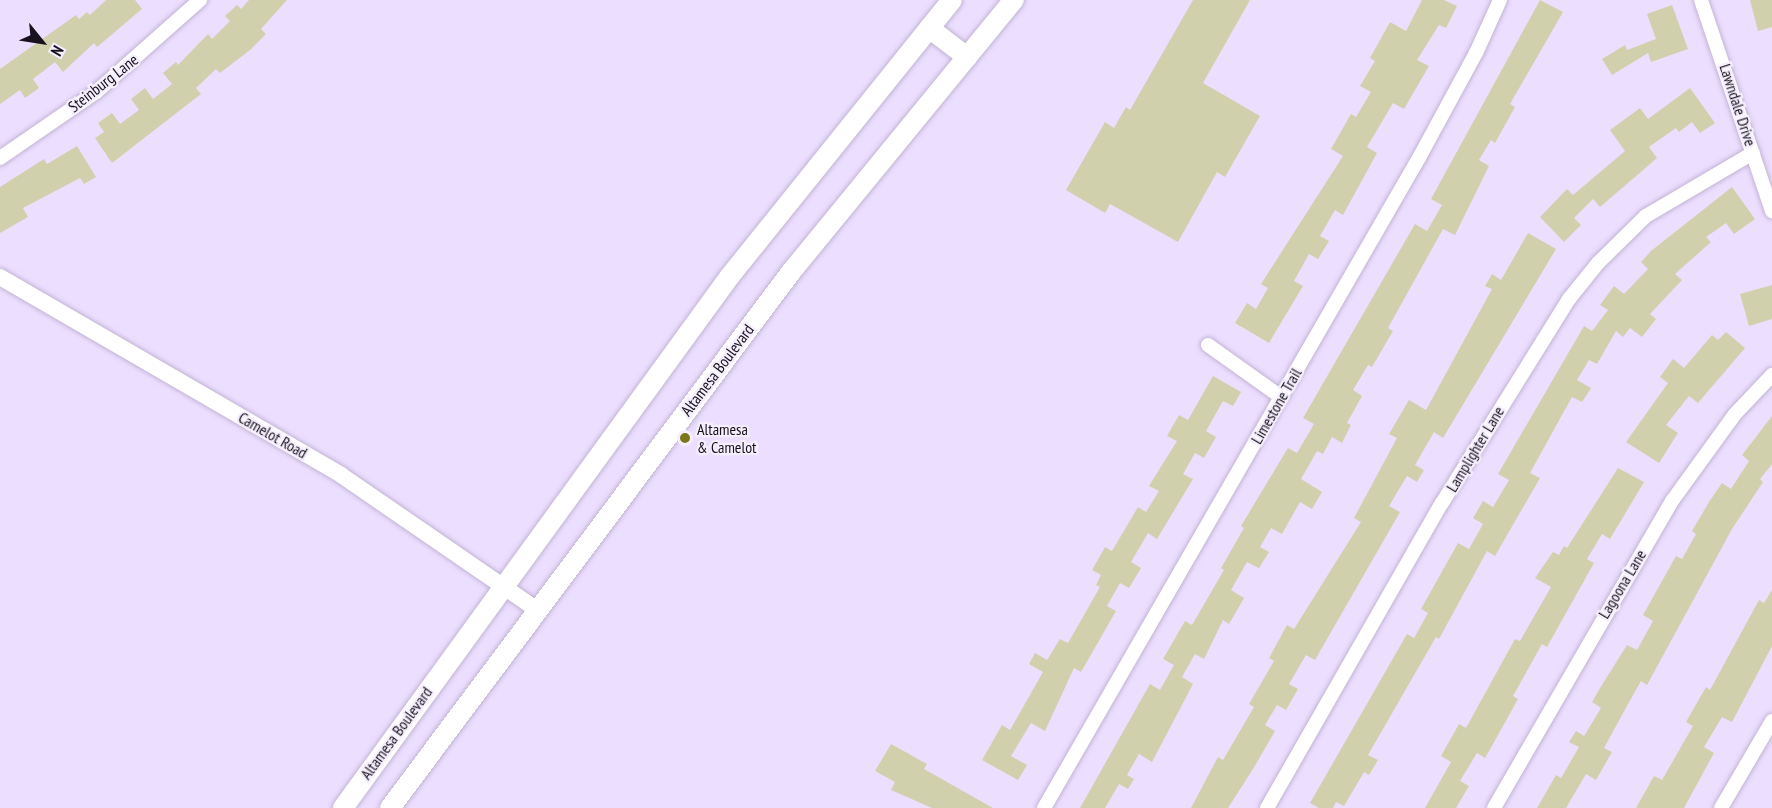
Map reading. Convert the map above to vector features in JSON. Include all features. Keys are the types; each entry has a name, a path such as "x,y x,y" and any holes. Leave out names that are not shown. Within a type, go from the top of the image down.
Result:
{"main road":[{"name":"Altamesa Boulevard","path":"343,808 730,276 952,0"},
{"name":"Altamesa Boulevard","path":"390,808 536,609 791,272 1014,0"},
{"path":"929,28 967,57"}],"street":[{"name":"Steinburg Lane","path":"0,158 96,92 200,0"},
{"name":"Limestone Trail","path":"1044,808 1420,156 1476,53 1500,0"},
{"name":"Lawndale Drive","path":"1701,0 1772,211"},
{"name":"Lamplighter Lane","path":"1267,808 1448,493 1569,299 1598,262 1646,216 1753,153"},
{"name":"Camelot Road","path":"0,277 341,475 536,609"},
{"path":"1208,345 1281,397"},
{"name":"Lagoona Lane","path":"1494,808 1570,670 1672,501 1736,414 1772,375"},
{"path":"1721,808 1772,721"}],"building":[{"path":"106,0 135,0 142,9 97,47 94,43 63,72 55,62 33,79 39,88 25,98 20,90 0,104 0,69 76,15 79,19 87,12 90,15"},
{"path":"249,0 287,0 261,29 266,34 250,50 220,73 216,69 196,88 201,94 112,163 95,138 104,132 98,123 112,113 120,124 139,110 131,99 145,88 153,99 172,84 163,73 176,62 178,65 208,34 212,39 230,21 225,16 237,5 241,9"},
{"path":"1193,0 1250,0 1203,83 1260,116 1225,177 1217,172 1178,242 1110,204 1105,213 1066,190 1105,122 1114,128 1126,107 1130,110"},
{"path":"1422,0 1444,0 1457,6 1446,28 1439,25 1417,60 1429,66 1404,109 1393,103 1367,147 1377,153 1343,215 1335,210 1320,236 1329,241 1318,259 1309,254 1294,281 1303,286 1269,343 1235,323 1247,303 1256,309 1268,288 1261,284 1343,156 1331,149 1351,114 1356,117 1371,92 1360,86 1375,61 1370,58 1390,22 1406,31"},
{"path":"1540,0 1563,12 1510,104 1515,107 1495,143 1491,140 1479,160 1489,166 1455,235 1443,229 1388,328 1393,331 1372,367 1368,365 1353,390 1362,396 1347,423 1351,425 1342,443 1332,437 1323,454 1317,451 1301,479 1322,492 1312,509 1300,502 1282,534 1271,528 1260,547 1269,552 1259,568 1247,562 1231,590 1244,598 1229,624 1223,620 1204,659 1195,654 1182,677 1193,684 1152,762 1139,754 1127,775 1134,779 1128,789 1119,784 1105,808 1080,808 1150,684 1160,690 1174,665 1163,659 1185,621 1192,625 1224,570 1221,568 1244,528 1241,526 1288,448 1297,453 1314,424 1303,418 1415,224 1427,231 1442,205 1431,199"},
{"path":"1750,0 1772,0 1772,27 1758,31"},
{"path":"1672,5 1688,49 1651,62 1648,53 1612,75 1602,59 1625,45 1627,50 1656,39 1647,14"},
{"path":"1690,88 1715,123 1700,133 1692,122 1679,132 1676,128 1649,147 1657,158 1600,207 1593,199 1574,218 1581,225 1564,242 1540,217 1567,189 1573,195 1625,151 1610,130 1640,108 1648,119"},
{"path":"77,146 96,177 84,184 80,178 23,208 28,217 0,233 0,187 44,159 47,164"},
{"path":"1732,187 1755,219 1734,234 1726,223 1706,237 1711,242 1675,274 1682,280 1650,314 1656,319 1642,337 1630,328 1623,337 1616,331 1597,364 1589,360 1577,380 1591,388 1582,402 1572,397 1530,473 1540,478 1495,556 1487,551 1439,639 1436,637 1368,755 1378,760 1369,775 1364,772 1344,806 1336,802 1333,808 1319,808 1310,803 1407,634 1414,638 1428,613 1421,609 1458,543 1469,549 1483,524 1473,518 1483,501 1493,507 1509,480 1498,474 1584,326 1592,331 1608,310 1600,305 1614,286 1624,294 1648,269 1641,262 1651,251"},
{"path":"1528,233 1556,249 1443,438 1434,432 1415,465 1424,470 1417,482 1407,476 1389,506 1400,512 1315,660 1306,655 1289,684 1298,689 1286,710 1277,705 1265,725 1275,731 1253,769 1228,808 1191,808 1218,757 1223,760 1254,707 1249,704 1274,661 1269,658 1287,625 1294,629 1361,522 1354,518 1397,438 1389,434 1409,400 1426,410 1492,289 1485,286 1492,274 1501,280"},
{"path":"1772,285 1772,319 1749,326 1740,294"},
{"path":"1726,332 1745,348 1698,403 1689,396 1666,425 1678,433 1659,463 1626,442 1668,383 1660,377 1673,359 1684,368 1712,335 1718,340"},
{"path":"1213,376 1241,392 1233,406 1223,401 1206,431 1216,437 1204,458 1195,453 1183,474 1193,479 1157,539 1148,533 1131,562 1141,568 1129,588 1120,583 1107,606 1116,611 1081,672 1074,668 1045,731 1031,723 1011,756 1027,765 1018,780 982,760 1002,725 1010,730 1043,672 1029,664 1035,653 1047,660 1060,639 1068,643 1100,587 1096,585 1101,575 1092,570 1105,547 1112,551 1138,507 1146,512 1159,491 1149,486 1177,441 1167,436 1179,415 1188,420"},
{"path":"1772,416 1772,464 1760,479 1763,482 1732,529 1647,685 1641,681 1628,704 1604,748 1612,752 1596,780 1586,774 1566,808 1537,808 1556,775 1561,778 1579,747 1569,742 1576,731 1584,736 1601,708 1592,702 1600,688 1627,645 1637,650 1653,621 1643,615 1676,556 1682,559 1696,534 1692,531 1722,483 1731,489 1749,461 1742,455"},
{"path":"1618,468 1644,482 1610,539 1602,534 1587,559 1594,563 1547,647 1542,644 1513,696 1518,699 1485,758 1477,753 1460,781 1469,786 1456,808 1425,808 1451,762 1441,756 1459,724 1466,728 1515,639 1520,641 1551,587 1535,578 1553,552 1559,555 1564,546 1567,548"},
{"path":"1772,590 1772,646 1732,722 1722,717 1704,747 1714,753 1684,808 1636,808 1654,776 1662,780 1693,726 1686,722 1706,687 1710,690 1759,600 1764,603"},
{"path":"891,744 927,764 924,769 993,808 932,808 891,790 895,782 875,771"}],"place":[{"name":"Altamesa & Camelot","path":"685,438"}]}
